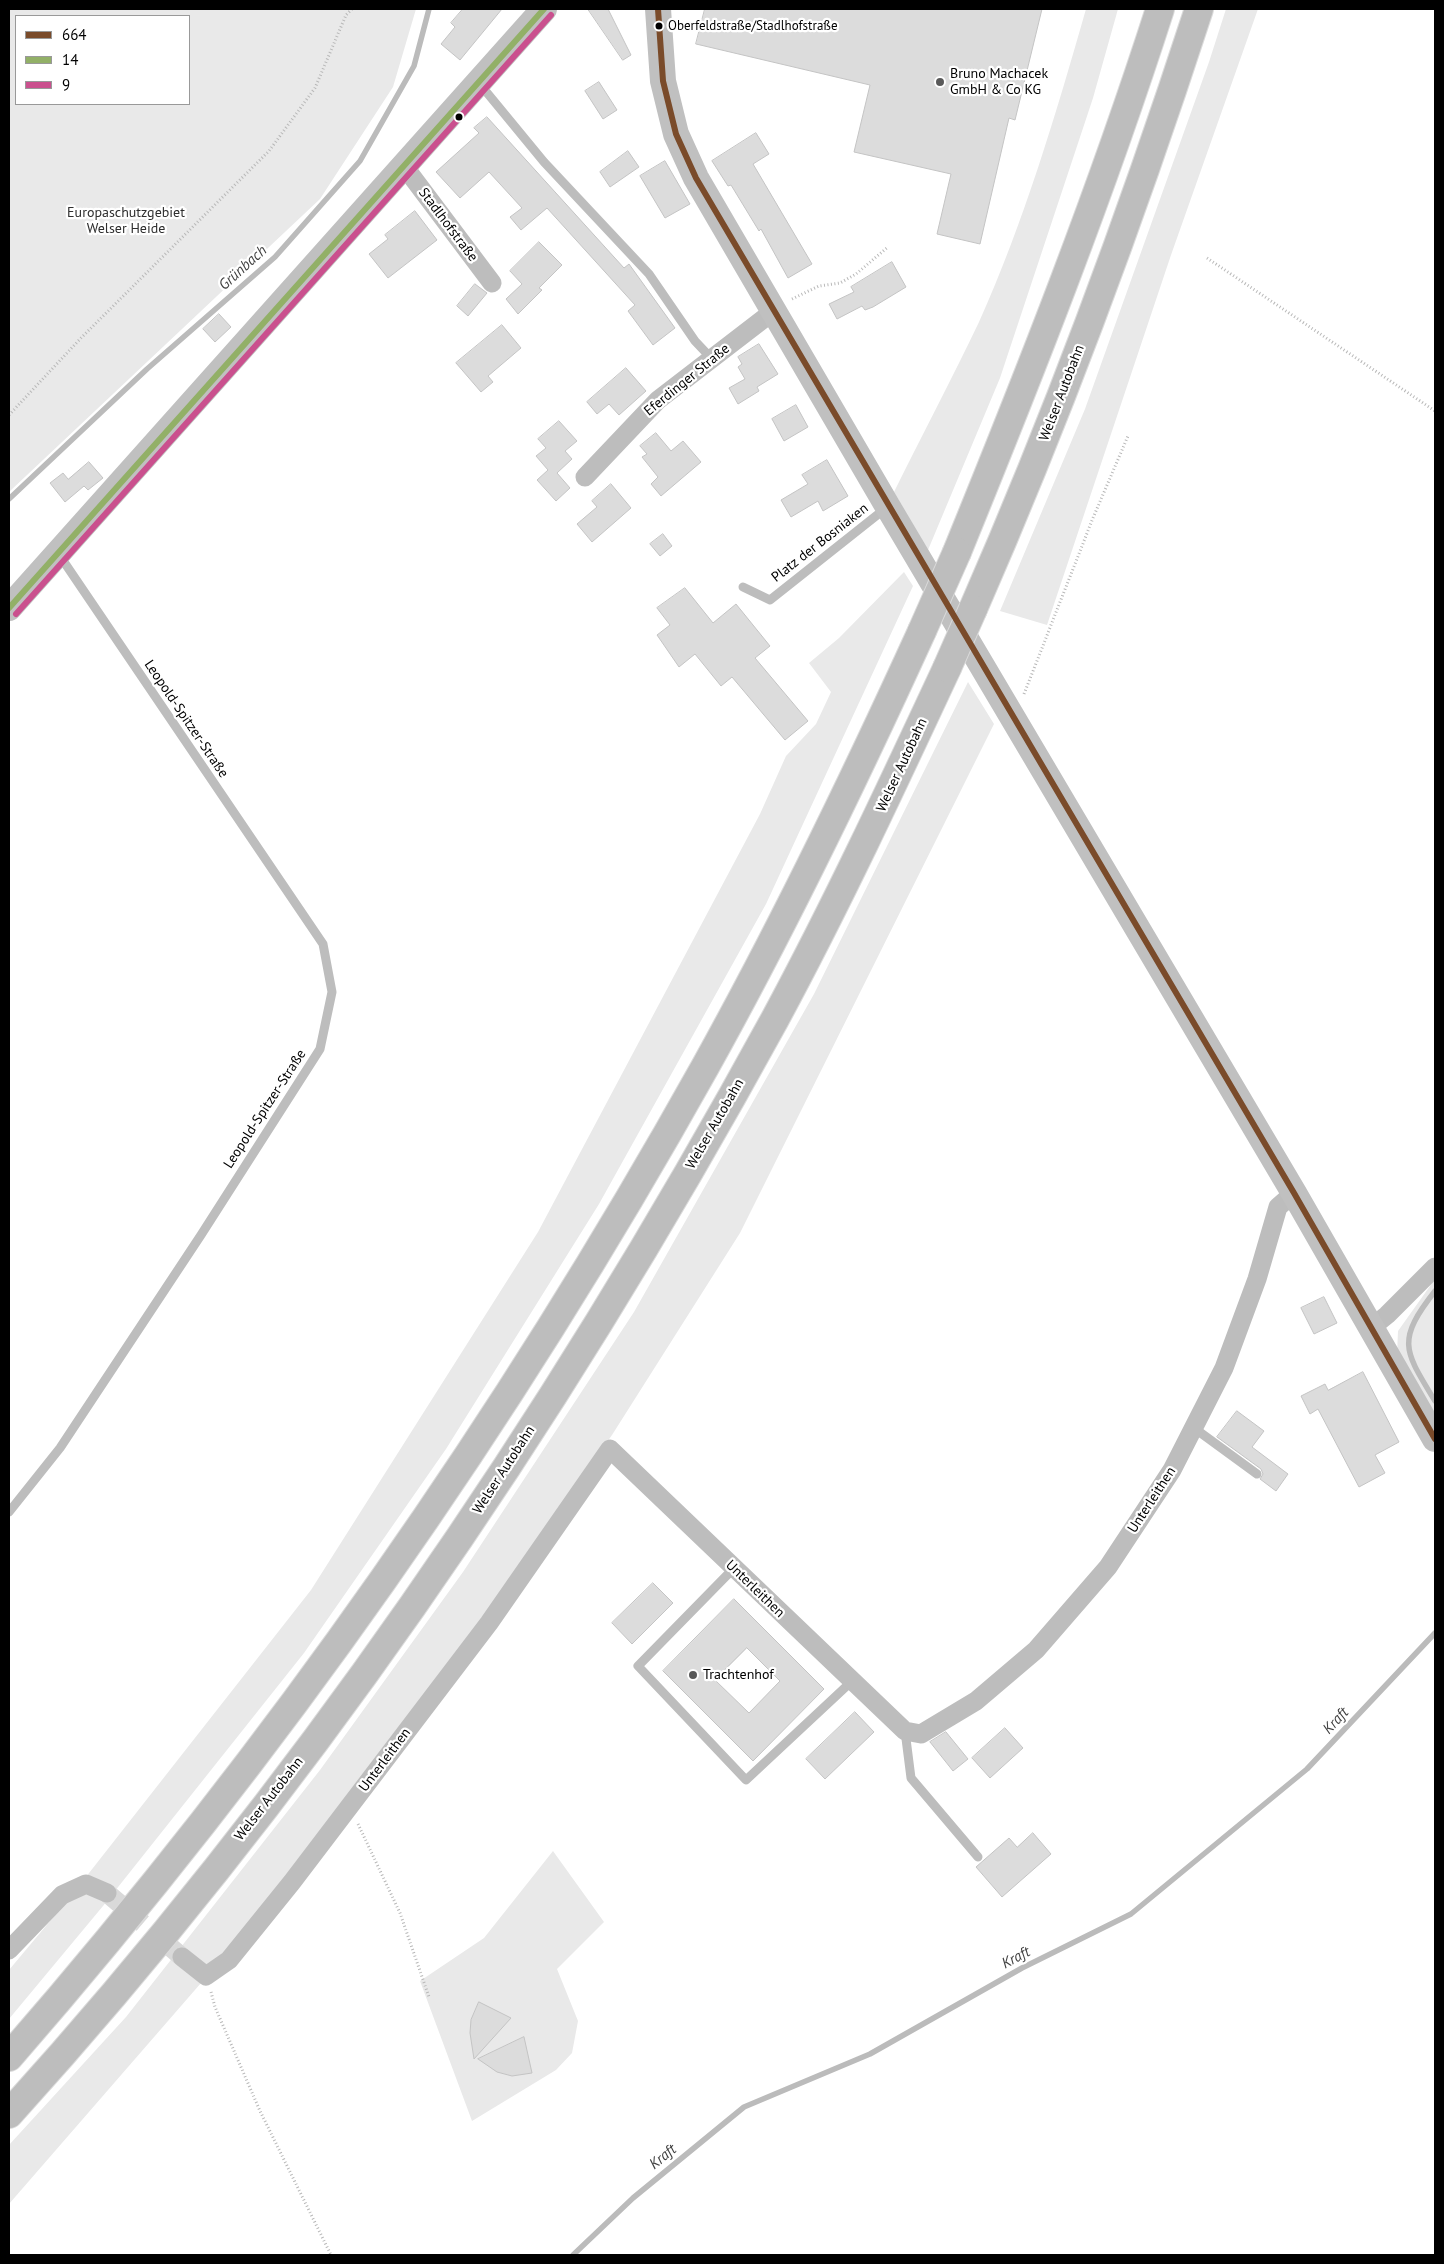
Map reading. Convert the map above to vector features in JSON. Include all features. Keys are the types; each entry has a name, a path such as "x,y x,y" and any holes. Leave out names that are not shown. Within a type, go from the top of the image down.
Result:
{"highway":[{"path":"1103,180 1140,9"},
{"path":"9,2057 141,1899 259,1751 352,1624 467,1459 630,1198 706,1065 774,938 858,772 957,552 1037,355 1103,180 1160,9"},
{"name":"Welser Autobahn","path":"9,2114 47,2072 189,1902 292,1771 486,1499 586,1344 692,1167 776,1017 864,845 947,668 1042,445 1093,314 1168,104 1199,9"}],"main road":[{"path":"9,608 544,9"},
{"path":"658,9 663,82 676,134 696,178 775,310 888,507 1294,1193 1435,1439"}],"street":[{"name":"Stadlhofstraße","path":"404,166 492,283"},
{"name":"Eferdinger Straße","path":"585,477 658,400 775,310"},
{"name":"Unterleithen","path":"206,1976 229,1960 292,1882 488,1623 610,1449 904,1731 921,1734 976,1700 1036,1650 1108,1567 1172,1470 1224,1368 1257,1279 1278,1207 1294,1193"},
{"path":"1371,1328 1387,1315 1435,1267"},
{"path":"9,1950 62,1895 86,1884 107,1894"},
{"path":"182,1957 206,1976"}],"lane":[{"path":"479,83 544,162 649,274 695,341 712,359"},
{"name":"Platz der Bosniaken","path":"743,587 770,600 888,507"},
{"name":"Leopold-Spitzer-Straße","path":"9,1512 60,1448 320,1049 332,992 323,944 58,554"},
{"path":"1194,1428 1257,1474"},
{"path":"734,1568 638,1666 746,1780 851,1682"},
{"path":"904,1731 911,1778 978,1857"}],"path":[{"path":"9,415 81,338 270,151 315,88 346,15 352,9"},
{"path":"775,310 791,299 819,286 840,283 856,274 888,247"},
{"path":"1207,258 1435,411"},
{"path":"1008,710 1024,696 1093,518 1128,436"},
{"path":"346,1811 362,1830 400,1913 429,1997"},
{"path":"206,1976 215,2007 260,2111 331,2255"}],"green space":[{"name":"Europaschutzgebiet Welser Heide","path":"9,9 416,9 393,87 320,199 9,492"},
{"path":"1086,9 1118,9 1093,98 1000,378 928,550 894,492 969,343 995,284 1025,207"},
{"path":"1226,9 1258,9 1171,255 1047,625 1000,611 1085,409 1209,62"},
{"path":"904,572 913,586 766,904 599,1204 446,1449 304,1653 103,1906 9,2019 9,1970 71,1896 311,1590 538,1232 760,814 786,756 816,724 831,692 809,663 839,638"},
{"path":"968,682 994,724 740,1233 612,1435 453,1661 301,1861 201,1983 9,2204 9,2145 126,2017 320,1770 463,1572 634,1312 814,994"},
{"path":"1435,1279 1435,1419 1397,1355 1398,1331"},
{"path":"553,1851 604,1922 557,1969 578,2021 572,2053 556,2070 472,2121 420,1981 484,1938"}],"building":[{"path":"463,9 502,9 460,60 441,44 455,27 451,23"},
{"path":"588,9 608,9 631,55 623,60"},
{"name":"Bruno Machacek GmbH & Co KG","path":"705,9 1042,9 1015,120 1009,118 980,244 937,234 951,174 854,152 870,85 696,44"},
{"path":"599,82 617,110 603,119 585,91"},
{"path":"487,117 624,268 629,264 675,328 653,345 628,311 635,305 547,208 521,230 510,217 522,208 489,172 460,198 436,172 479,133 474,128"},
{"path":"756,133 769,154 753,164 812,264 788,278 761,229 759,231 731,185 728,186 712,161"},
{"path":"628,151 639,167 610,187 600,172"},
{"path":"665,161 690,204 665,218 640,176"},
{"path":"415,211 437,240 388,278 369,254 388,239 385,235"},
{"path":"539,242 562,265 539,288 542,290 518,314 506,299 522,284 510,271"},
{"path":"892,262 906,287 873,307 865,310 862,306 837,319 829,304 854,292 851,287"},
{"path":"475,284 487,293 468,316 457,306"},
{"path":"219,314 231,327 215,342 203,329"},
{"path":"502,325 521,348 488,376 493,382 481,392 456,363"},
{"path":"759,344 778,374 757,387 759,391 738,404 729,388 745,379 738,367 742,364 738,357"},
{"path":"626,368 646,391 619,415 609,404 597,414 587,402"},
{"path":"796,405 808,427 784,441 772,419"},
{"path":"559,421 577,441 565,451 572,459 557,473 570,488 556,501 537,480 548,470 536,456 546,448 538,439"},
{"path":"656,433 671,451 683,441 701,462 661,496 651,484 658,477 642,457 647,454 640,446"},
{"path":"827,460 848,496 823,511 818,501 791,517 781,500 808,484 802,475"},
{"path":"89,462 103,478 88,490 84,486 65,502 50,483 63,473 68,479"},
{"path":"611,484 631,508 592,542 577,524 597,507 592,501"},
{"path":"663,534 672,546 660,556 650,544"},
{"path":"685,588 713,623 736,604 770,646 755,658 808,721 785,740 732,677 721,686 695,654 679,667 657,635 670,625 657,608"},
{"path":"1324,1297 1337,1323 1314,1334 1301,1308"},
{"path":"1363,1372 1399,1442 1375,1455 1385,1473 1359,1487 1318,1409 1310,1414 1301,1396 1325,1384 1328,1390"},
{"path":"1237,1411 1264,1431 1252,1447 1288,1474 1276,1491 1260,1479 1263,1474 1261,1469 1217,1437"},
{"path":"653,1583 673,1603 632,1644 612,1623"},
{"name":"Trachtenhof","path":"734,1599 824,1689 753,1761 663,1671","holes":["747,1648 780,1681 749,1713 715,1680"]},
{"path":"855,1712 874,1732 825,1779 806,1759"},
{"path":"1005,1728 1023,1748 990,1778 972,1758"},
{"path":"946,1732 968,1759 953,1771 930,1742"},
{"path":"1033,1833 1051,1854 1002,1897 976,1867 1009,1838 1017,1847"},
{"path":"479,2002 511,2018 474,2059 470,2033 471,2020"},
{"path":"524,2037 532,2073 512,2076 497,2072 478,2059"}],"waterway":[{"name":"Grünbach","path":"9,499 147,369 275,257 360,161 414,66 429,9"},
{"path":"1435,1291 1414,1322 1409,1346 1416,1369 1435,1401"},
{"name":"Kraft","path":"573,2255 633,2198 744,2107 870,2054 1022,1968 1131,1914 1307,1769 1435,1633"}],"tunnel":[{"path":"107,1893 182,1957"}],"transit line":[{"name":"14","path":"9,608 544,9"},
{"name":"664","path":"658,9 663,81 676,134 696,178 1294,1193 1435,1439"},
{"name":"9","path":"16,614 551,15"}],"place":[{"name":"Oberfeldstraße/Stadlhofstraße","path":"659,26"},
{"name":"Bruno Machacek GmbH & Co KG","path":"940,82"},
{"name":"Trachtenhof","path":"693,1675"}]}
